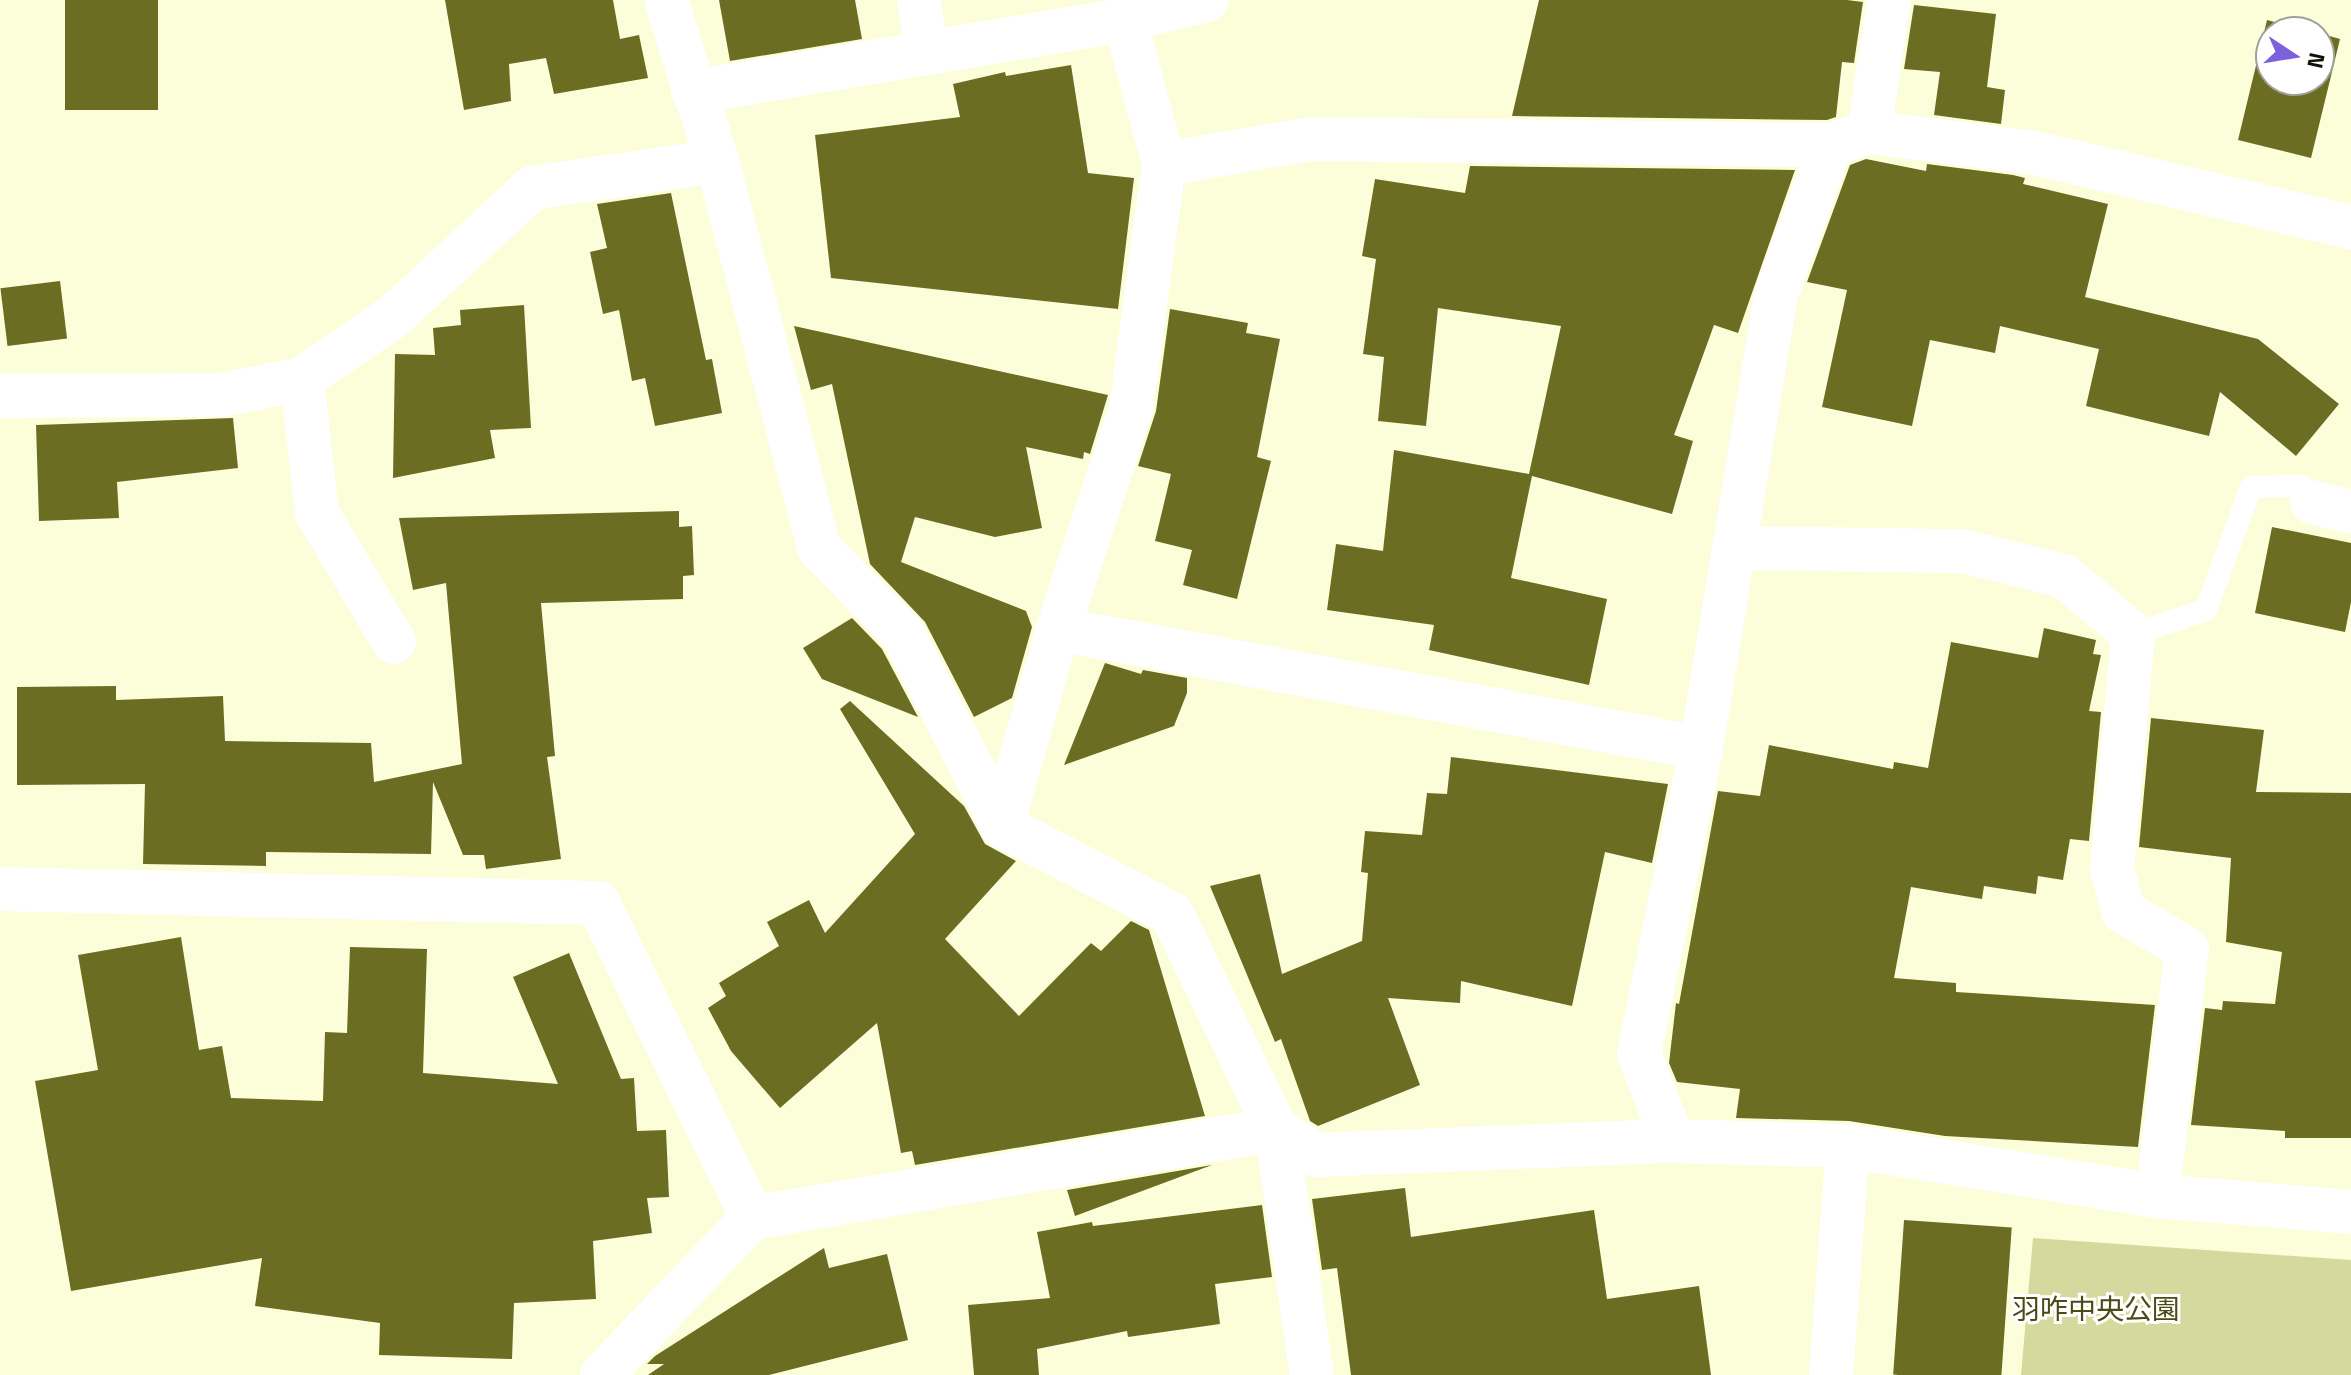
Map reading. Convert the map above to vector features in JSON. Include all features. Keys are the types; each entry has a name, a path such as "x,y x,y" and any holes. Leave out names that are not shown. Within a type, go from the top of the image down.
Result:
{"street":[{"path":"666,0 717,161 819,548 903,634 1002,826 1172,914 1276,1129 1312,1375"},
{"path":"919,0 926,52"},
{"path":"693,92 1125,20 1207,0"},
{"path":"1673,1141 1639,1054 1701,748 1776,295 1850,138 1889,0"},
{"path":"1002,826 1058,629 1131,408 1164,164 1125,20"},
{"path":"1164,164 1310,139 1850,138 2035,153 2351,227"},
{"path":"0,396 221,395 302,379 394,316 532,188 717,161"},
{"path":"302,379 317,513 394,642"},
{"path":"1734,548 1963,551 2064,576 2133,634 2112,869 2124,912 2187,949 2157,1196"},
{"path":"1058,629 1701,748"},
{"path":"0,889 598,903 752,1218"},
{"path":"602,1375 752,1218 1276,1129 1317,1155 1673,1141 1848,1146 2157,1196 2351,1212"},
{"path":"1831,1375 1848,1146"}],"lane":[{"path":"2133,634 2206,610 2251,487 2302,486 2332,507"}],"green space":[{"name":"羽咋中央公園","path":"2033,1238 2351,1260 2351,1375 2021,1375"}],"building":[{"path":"65,0 158,0 158,110 65,110"},
{"path":"445,0 613,0 620,39 639,35 648,78 554,94 546,58 509,64 511,101 464,110"},
{"path":"719,0 855,0 862,39 730,61"},
{"path":"1539,0 1863,2 1854,63 1842,62 1836,117 1827,120 1512,116"},
{"path":"1914,5 1996,14 1987,87 2005,90 2001,124 1934,115 1940,72 1904,69"},
{"path":"2335,38 2340,39 2335,60"},
{"path":"1071,65 1088,173 1134,178 1118,309 831,278 815,135 960,117 953,84 1005,72 1006,76"},
{"path":"2255,70 2255,96 2326,96 2311,158 2238,140"},
{"path":"1866,159 1926,171 1927,164 2013,175 2025,178 2023,184 2108,204 2085,297 2258,339 2339,404 2296,456 2220,392 2209,436 2086,406 2099,349 2000,326 1995,353 1930,340 1912,426 1822,407 1847,290 1807,282 1850,165"},
{"path":"1470,166 1795,170 1738,333 1714,325 1674,435 1693,441 1672,514 1532,476 1511,578 1607,599 1589,685 1429,650 1434,625 1327,610 1336,544 1383,551 1394,450 1529,474 1561,326 1438,308 1426,426 1378,421 1384,357 1363,354 1376,259 1362,256 1375,179 1465,193"},
{"path":"671,193 706,360 712,359 722,413 655,426 645,378 632,381 619,310 603,314 590,252 607,248 597,204"},
{"path":"60,281 67,339 8,346 0,288"},
{"path":"524,305 531,428 490,430 495,458 393,478 395,354 435,355 433,328 461,325 460,310"},
{"path":"1170,309 1248,323 1246,333 1280,339 1257,457 1271,461 1237,599 1183,585 1192,550 1155,541 1171,474 1138,466 1156,411"},
{"path":"794,326 1108,395 1090,454 1084,452 1083,459 1026,447 1042,528 995,537 915,517 901,562 1026,611 1032,627 1012,698 974,717 925,622 870,564 832,384 811,390"},
{"path":"233,418 238,468 117,482 119,518 39,521 36,425"},
{"path":"679,511 679,527 692,526 694,575 683,576 683,599 541,603 555,756 547,757 561,859 486,869 484,855 463,855 433,782 431,854 266,852 266,866 143,864 145,784 17,785 17,687 116,686 116,700 223,696 225,741 371,743 374,782 462,764 446,583 413,590 399,518"},
{"path":"2272,527 2351,543 2351,602 2345,632 2255,613"},
{"path":"852,618 882,649 918,717 822,679 803,648"},
{"path":"2044,628 2096,640 2093,654 2101,655 2089,711 2101,712 2089,841 2070,839 2063,880 2038,876 2036,894 1984,886 1982,899 1911,887 1894,978 1956,983 1956,992 2155,1005 2138,1147 1945,1136 1849,1121 1736,1118 1740,1089 1677,1082 1669,1063 1676,1003 1679,1004 1718,791 1760,796 1769,745 1893,769 1894,762 1928,768 1951,642 2038,658"},
{"path":"1105,663 1141,674 1143,670 1187,678 1187,693 1174,726 1064,765"},
{"path":"850,701 964,806 985,844 1016,861 945,939 1019,1016 1091,943 1101,951 1131,921 1149,930 1205,1116 915,1165 912,1151 901,1153 877,1023 780,1108 731,1051 708,1008 726,996 719,983 779,946 767,922 809,900 825,933 915,834 840,709"},
{"path":"2151,718 2264,730 2256,792 2351,793 2351,1138 2285,1138 2285,1131 2191,1125 2205,1008 2222,1010 2223,1001 2275,1004 2282,952 2226,942 2231,858 2139,847"},
{"path":"1451,757 1668,784 1652,863 1605,852 1572,1006 1461,981 1460,1003 1388,998 1420,1085 1318,1126 1310,1121 1281,1039 1275,1042 1210,886 1260,874 1282,974 1362,941 1368,873 1361,872 1365,831 1422,835 1427,793 1447,794"},
{"path":"181,937 199,1050 222,1046 231,1098 323,1101 325,1032 347,1033 350,947 427,949 423,1073 558,1084 513,977 569,953 621,1079 634,1078 637,1131 666,1130 669,1197 647,1198 652,1233 593,1241 596,1299 514,1303 512,1359 379,1355 380,1323 255,1306 262,1258 71,1291 35,1081 98,1070 78,955"},
{"path":"1212,1165 1075,1216 1067,1190"},
{"path":"1405,1188 1411,1237 1594,1210 1607,1299 1699,1286 1711,1375 1351,1375 1337,1268 1322,1270 1312,1199"},
{"path":"1262,1205 1272,1277 1215,1284 1220,1324 1128,1337 1127,1331 1037,1349 1039,1375 974,1375 968,1305 1050,1298 1037,1232 1092,1222 1093,1226"},
{"path":"1904,1220 2012,1228 2001,1375 1893,1375"},
{"path":"824,1248 829,1268 887,1254 908,1340 769,1375 648,1375 664,1364 647,1364 655,1356"}]}
